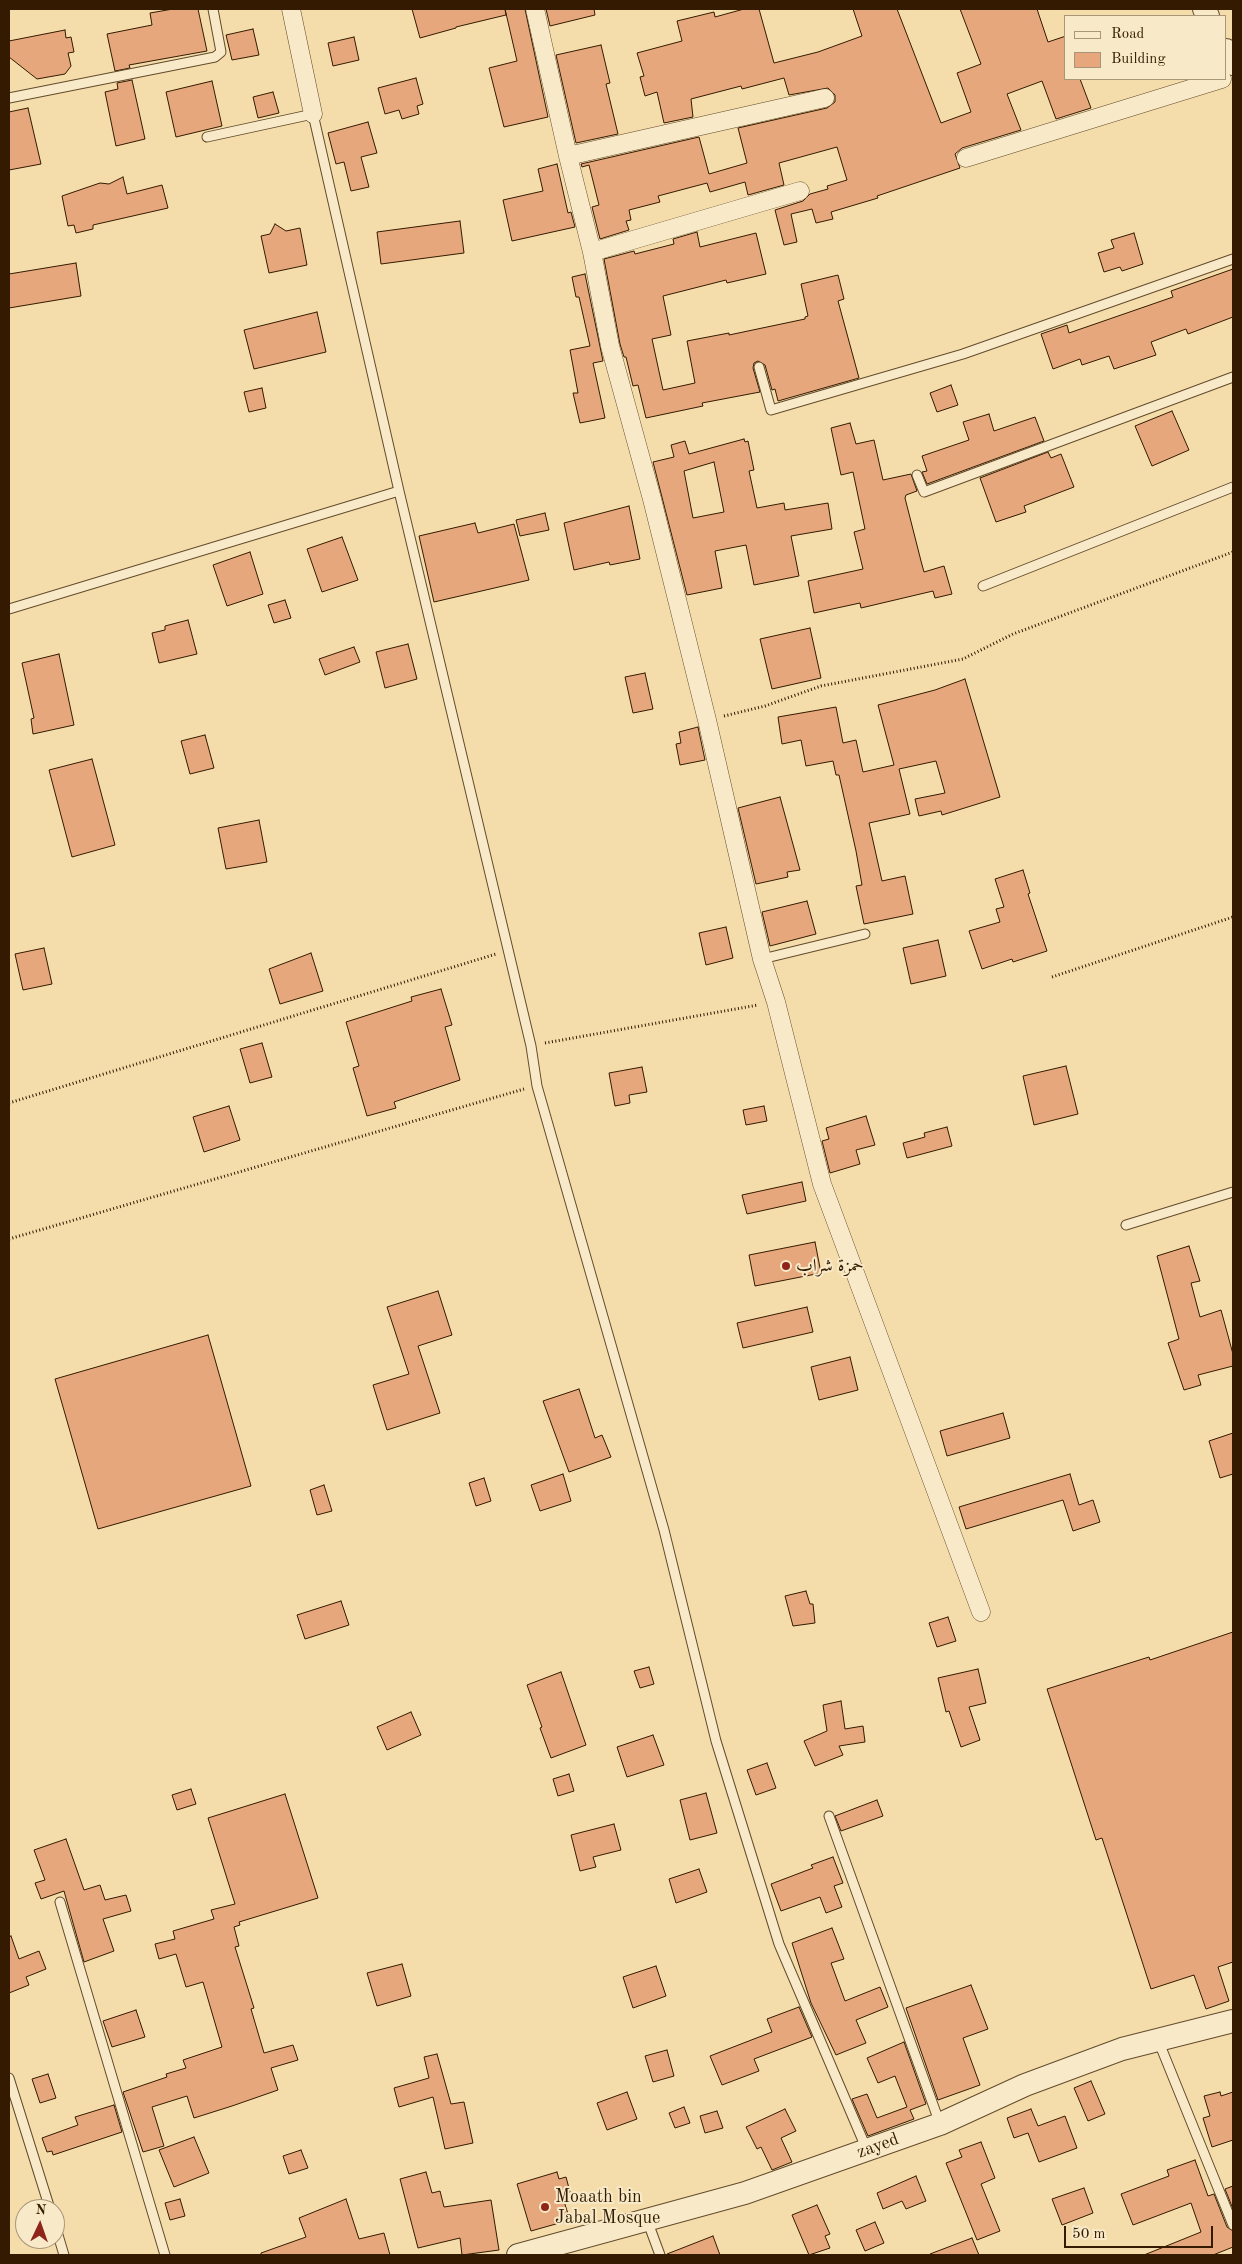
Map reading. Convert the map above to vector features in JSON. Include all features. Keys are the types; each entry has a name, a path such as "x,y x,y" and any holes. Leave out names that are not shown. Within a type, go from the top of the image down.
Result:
{"street":[{"path":"290,9 313,114"},
{"path":"535,9 592,252 610,346 652,499 708,720 762,959 776,1002 822,1184 981,1612"},
{"path":"1227,52 1233,64"},
{"path":"966,158 1218,80"},
{"path":"568,156 825,98"},
{"path":"592,252 800,191"},
{"name":"zayed","path":"518,2255 745,2193 940,2124 1025,2085 1122,2049 1233,2021"}],"lane":[{"path":"9,98 215,57 221,52 213,9"},
{"path":"207,137 313,114 399,491 531,1046 537,1086 665,1535 716,1741 779,1944 867,2150"},
{"path":"759,367 771,410 964,354 1233,259"},
{"path":"917,475 924,492 1233,378"},
{"path":"983,586 1233,487"},
{"path":"9,608 399,491"},
{"path":"762,959 865,934"},
{"path":"1126,1225 1233,1192"},
{"path":"829,1816 940,2124"},
{"path":"60,1902 165,2255"},
{"path":"1158,2040 1233,2225"},
{"path":"9,2078 47,2199"},
{"path":"647,2220 660,2255"}],"path":[{"path":"708,720 765,706 822,686 963,659 1013,634 1233,552"},
{"path":"1052,978 1233,918"},
{"path":"9,1103 507,951"},
{"path":"531,1046 776,1002"},
{"path":"9,1239 537,1086"}],"building":[{"path":"173,9 198,9 207,51 129,65 130,68 115,71 107,34 152,25 150,13"},
{"path":"412,9 505,9 506,15 420,38"},
{"path":"505,9 525,9 548,117 504,127 489,68 517,61"},
{"path":"546,9 594,9 595,15 550,26"},
{"path":"744,9 759,9 774,63 818,52 862,36 853,9 897,9 941,123 971,112 957,73 981,64 960,9 1037,9 1048,42 1064,37 1064,80 1080,80 1091,108 1056,119 1042,81 1007,94 1021,130 962,148 955,154 960,168 877,196 878,198 831,212 833,219 816,223 812,209 791,214 797,242 784,245 775,210 803,201 810,194 828,189 827,186 847,180 837,147 779,163 784,185 748,195 745,182 710,192 707,183 658,196 660,202 629,210 631,220 626,221 629,230 600,239 592,207 599,205 589,165 582,167 581,164 699,137 709,174 747,163 738,128 827,108 835,102 835,95 828,88 789,95 784,78 742,89 741,86 691,99 693,117 664,123 657,92 645,96 640,77 644,76 637,53 682,41 677,21 714,12 715,17"},
{"path":"253,29 259,55 232,60 226,35"},
{"path":"65,30 66,38 71,37 74,52 68,53 71,66 65,74 37,79 9,57 9,41"},
{"path":"354,37 359,60 333,66 328,43"},
{"path":"601,45 610,83 606,84 618,134 576,143 556,55"},
{"path":"416,78 423,104 417,106 419,114 402,119 399,110 385,114 378,88"},
{"path":"132,80 145,139 116,146 105,92 118,89 117,83"},
{"path":"212,81 222,126 176,137 166,92"},
{"path":"273,92 279,113 258,118 253,97"},
{"path":"28,108 41,164 9,170 9,112"},
{"path":"368,122 377,153 361,157 369,187 351,191 344,162 336,164 328,133"},
{"path":"557,164 568,213 571,212 575,227 512,241 503,200 543,191 538,169"},
{"path":"123,177 127,194 162,185 168,208 93,225 93,229 76,233 74,225 68,226 62,196 100,183 109,184"},
{"path":"460,221 464,253 381,264 377,232"},
{"path":"275,224 286,231 300,228 307,265 269,273 261,236 270,234"},
{"path":"697,232 700,247 756,233 766,274 727,283 726,280 663,296 671,335 652,339 663,390 695,383 687,341 729,333 729,335 805,319 808,316 801,284 838,275 844,299 838,301 859,378 778,401 775,389 772,390 765,365 758,361 754,363 753,368 760,392 702,403 703,406 646,418 638,385 633,386 626,357 624,357 620,344 604,259 634,251 635,254 674,244 673,239"},
{"path":"1134,233 1143,264 1122,271 1120,267 1104,272 1098,253 1114,248 1111,240"},
{"path":"76,263 81,296 9,308 9,274"},
{"path":"1233,269 1233,317 1188,334 1186,329 1151,342 1156,355 1114,369 1109,356 1082,365 1080,359 1053,369 1041,334 1067,325 1069,333 1173,297 1171,291"},
{"path":"585,274 603,361 593,363 605,418 580,423 573,393 578,393 570,350 590,346 579,297 576,297 572,277"},
{"path":"317,312 326,352 254,369 244,330"},
{"path":"951,385 958,405 937,412 930,393"},
{"path":"262,388 266,408 249,412 244,392"},
{"path":"1172,411 1189,450 1152,466 1135,426"},
{"path":"989,414 994,431 1035,417 1044,441 927,484 922,472 927,471 922,456 969,440 963,422"},
{"path":"850,423 856,444 874,440 883,480 911,474 917,491 906,495 905,498 924,572 944,566 952,594 935,598 933,591 861,608 860,603 814,613 808,581 863,569 854,532 865,529 853,472 841,475 831,428"},
{"path":"744,439 745,442 748,441 754,470 749,471 757,508 784,503 785,510 828,503 832,529 791,536 799,576 754,585 746,545 715,551 722,588 687,595 653,462 674,457 671,445 685,441 689,454","holes":["714,462 724,512 693,518 684,471"]},
{"path":"1048,452 1051,458 1061,454 1074,487 1024,506 1026,512 996,522 980,478"},
{"path":"629,506 640,559 610,565 609,562 574,570 564,523"},
{"path":"545,513 549,530 520,536 516,520"},
{"path":"475,523 478,533 514,524 529,580 434,602 419,536"},
{"path":"342,537 358,580 322,592 307,549"},
{"path":"250,552 263,594 227,606 213,565"},
{"path":"285,600 291,618 274,623 268,605"},
{"path":"188,620 197,654 159,663 152,633 165,630 165,626"},
{"path":"810,628 821,678 772,689 760,639"},
{"path":"408,644 417,679 385,688 376,652"},
{"path":"354,647 360,662 325,675 319,659"},
{"path":"59,654 74,725 33,734 31,719 34,718 22,663"},
{"path":"645,673 653,709 633,713 625,677"},
{"path":"965,679 1000,797 942,815 941,811 919,816 915,799 945,793 936,761 899,769 910,814 869,823 882,881 905,876 913,914 864,924 856,886 862,885 839,775 836,775 833,761 806,766 801,740 782,744 778,717 836,707 843,743 856,740 863,772 894,765 878,705 935,690"},
{"path":"698,727 705,760 680,765 676,744 681,743 679,732"},
{"path":"205,735 214,768 190,774 181,741"},
{"path":"92,759 115,845 72,857 49,770"},
{"path":"780,797 800,870 787,872 788,877 756,884 738,808"},
{"path":"259,820 267,862 226,869 218,828"},
{"path":"1023,870 1030,893 1028,894 1047,951 1013,962 1012,959 982,969 969,931 1000,922 996,909 1004,907 995,879"},
{"path":"807,901 816,934 770,946 762,912"},
{"path":"726,927 733,958 706,965 699,933"},
{"path":"938,940 946,976 911,984 903,948"},
{"path":"44,948 52,984 23,990 15,954"},
{"path":"311,953 323,991 280,1004 269,969"},
{"path":"441,989 452,1025 445,1027 460,1080 394,1102 396,1108 367,1116 353,1068 359,1066 346,1022 412,1001 411,997"},
{"path":"262,1043 272,1077 250,1083 240,1049"},
{"path":"1066,1066 1078,1114 1034,1125 1023,1076"},
{"path":"642,1067 647,1092 629,1095 630,1103 615,1106 609,1073"},
{"path":"229,1106 240,1140 204,1152 193,1117"},
{"path":"764,1106 767,1121 746,1125 743,1110"},
{"path":"866,1116 875,1145 856,1150 860,1164 830,1173 822,1141 829,1139 826,1128"},
{"path":"947,1127 952,1146 907,1158 903,1143 925,1137 924,1133"},
{"path":"802,1182 806,1201 747,1214 742,1195"},
{"path":"815,1242 821,1273 755,1286 749,1255"},
{"path":"1189,1246 1200,1281 1191,1283 1200,1317 1221,1310 1233,1354 1233,1366 1198,1375 1201,1385 1184,1390 1168,1343 1179,1339 1157,1256"},
{"path":"438,1291 452,1335 418,1346 440,1413 387,1430 373,1385 409,1374 387,1307"},
{"path":"807,1307 813,1332 743,1348 737,1323"},
{"path":"208,1335 251,1486 98,1529 55,1379"},
{"path":"850,1357 858,1390 819,1400 811,1367"},
{"path":"579,1389 595,1438 602,1435 611,1457 569,1472 543,1401"},
{"path":"1003,1413 1010,1438 947,1456 940,1431"},
{"path":"1233,1433 1233,1474 1220,1478 1209,1441"},
{"path":"563,1474 571,1501 540,1511 531,1485"},
{"path":"1070,1474 1079,1505 1093,1500 1100,1522 1073,1531 1063,1500 966,1529 959,1507"},
{"path":"484,1478 491,1501 476,1506 469,1483"},
{"path":"324,1485 332,1511 317,1515 310,1490"},
{"path":"806,1591 810,1604 813,1604 815,1623 793,1626 785,1596"},
{"path":"341,1601 349,1625 305,1639 297,1615"},
{"path":"948,1617 956,1641 937,1647 929,1623"},
{"path":"1233,1632 1233,1962 1218,1967 1229,2001 1206,2009 1194,1975 1151,1989 1102,1838 1096,1840 1047,1689 1149,1657 1150,1660"},
{"path":"649,1667 654,1684 640,1688 634,1671"},
{"path":"978,1669 986,1703 969,1707 980,1740 961,1747 949,1711 946,1712 938,1678"},
{"path":"561,1672 586,1745 551,1758 527,1685"},
{"path":"841,1701 845,1729 863,1726 865,1742 839,1746 843,1755 815,1766 804,1741 827,1731 823,1705"},
{"path":"411,1712 421,1735 387,1750 377,1727"},
{"path":"653,1735 664,1765 627,1777 617,1747"},
{"path":"767,1763 776,1788 756,1795 747,1770"},
{"path":"569,1774 574,1791 558,1796 553,1779"},
{"path":"191,1789 196,1804 177,1810 172,1795"},
{"path":"706,1793 717,1833 690,1840 680,1800"},
{"path":"285,1794 318,1898 239,1922 240,1925 234,1927 239,1946 235,1947 254,2008 251,2009 264,2053 293,2045 298,2060 271,2068 278,2090 232,2106 194,2118 187,2096 152,2107 164,2146 143,2152 123,2092 167,2077 166,2074 186,2068 183,2060 222,2047 203,1982 186,1987 176,1954 159,1959 155,1944 175,1939 173,1931 214,1919 211,1910 235,1904 208,1818"},
{"path":"877,1800 883,1816 841,1831 835,1816"},
{"path":"614,1824 621,1850 593,1857 596,1867 580,1871 571,1835"},
{"path":"66,1839 84,1890 100,1885 105,1900 126,1895 131,1911 103,1919 114,1951 84,1962 64,1891 41,1899 35,1883 45,1880 34,1850"},
{"path":"833,1857 843,1883 834,1886 842,1907 826,1913 820,1897 781,1911 771,1884 813,1868 811,1865"},
{"path":"699,1869 707,1892 676,1903 669,1879"},
{"path":"832,1928 844,1959 831,1963 845,2001 880,1987 888,2007 856,2020 866,2043 836,2055 811,2003 792,1943"},
{"path":"11,1936 19,1959 39,1951 46,1969 26,1977 29,1985 9,1993 9,1937"},
{"path":"402,1964 411,1996 377,2006 367,1973"},
{"path":"656,1966 666,1996 633,2008 623,1977"},
{"path":"971,1985 988,2029 963,2038 980,2085 938,2100 906,2008"},
{"path":"799,2007 812,2037 754,2059 759,2071 722,2085 710,2056 772,2032 767,2019"},
{"path":"136,2010 145,2037 112,2047 103,2021"},
{"path":"904,2042 926,2104 910,2110 914,2119 868,2136 852,2099 867,2094 877,2118 907,2107 895,2076 878,2083 867,2058"},
{"path":"667,2050 674,2076 653,2082 645,2056"},
{"path":"437,2054 451,2104 464,2102 473,2143 445,2149 433,2097 399,2107 394,2088 429,2078 424,2057"},
{"path":"48,2074 56,2098 40,2103 32,2079"},
{"path":"1091,2081 1105,2114 1088,2121 1074,2088"},
{"path":"627,2092 637,2119 607,2130 597,2103"},
{"path":"1220,2092 1221,2096 1233,2092 1233,2140 1212,2147 1203,2118 1210,2116 1204,2096"},
{"path":"114,2105 122,2132 53,2155 52,2151 47,2152 42,2138 78,2125 75,2117"},
{"path":"684,2107 690,2123 675,2128 669,2113"},
{"path":"785,2109 796,2131 781,2138 792,2162 772,2170 761,2147 757,2149 746,2127"},
{"path":"1031,2109 1038,2126 1065,2116 1077,2148 1039,2162 1028,2133 1014,2138 1007,2118"},
{"path":"717,2111 723,2128 705,2133 700,2116"},
{"path":"194,2137 209,2173 174,2187 159,2150"},
{"path":"981,2142 995,2178 981,2184 1000,2231 977,2240 946,2163 962,2157 959,2150"},
{"path":"301,2150 308,2168 289,2174 283,2156"},
{"path":"1195,2160 1208,2196 1214,2194 1227,2227 1233,2231 1233,2247 1213,2255 1144,2255 1201,2232 1191,2203 1133,2225 1121,2194 1169,2176 1167,2170"},
{"path":"426,2172 432,2193 440,2191 444,2207 491,2200 499,2250 462,2255 460,2238 418,2248 400,2179"},
{"name":"Moaath bin Jabal Mosque","path":"557,2172 559,2179 566,2177 570,2192 562,2195 570,2220 531,2231 517,2184"},
{"path":"916,2176 926,2201 906,2209 902,2201 883,2209 877,2193"},
{"path":"1233,2186 1233,2209 1225,2189"},
{"path":"1084,2188 1093,2213 1062,2225 1052,2199"},
{"path":"180,2199 185,2216 170,2220 165,2203"},
{"path":"346,2199 359,2239 384,2233 390,2255 261,2255 261,2253 306,2237 299,2218"},
{"path":"817,2205 830,2234 825,2236 830,2248 809,2255 792,2215"},
{"path":"875,2222 884,2243 865,2251 856,2230"},
{"path":"713,2236 720,2255 667,2255 667,2254"},
{"path":"972,2238 979,2255 930,2255 930,2254"}],"place":[{"name":"حمزة شراب","path":"786,1266"},
{"name":"Moaath bin Jabal Mosque","path":"545,2207"}]}
